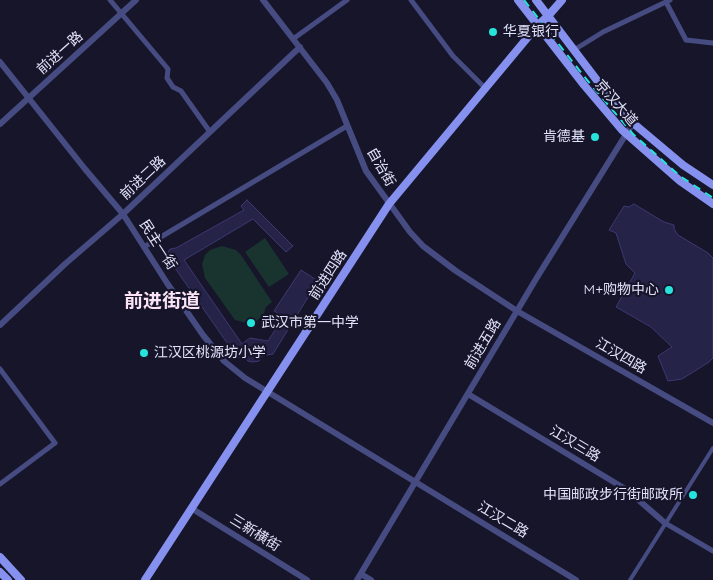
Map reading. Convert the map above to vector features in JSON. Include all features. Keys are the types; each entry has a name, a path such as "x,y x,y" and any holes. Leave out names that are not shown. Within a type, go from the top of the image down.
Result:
{"main road":[{"name":"京汉大道","path":"518,0 584,85 626,134 680,181 713,204"},
{"name":"京汉大道","path":"536,0 599,83 633,123 683,165 713,185"},
{"name":"前进四路","path":"145,580 389,204 538,25 562,0"},
{"path":"0,558 21,580"},
{"path":"0,572 8,580"}],"street":[{"path":"110,0 168,69 166,78 173,87 182,91 210,132"},
{"name":"前进一路","path":"0,124 136,0"},
{"name":"自治街","path":"263,0 327,83 366,171 410,232 423,246 456,271 517,311"},
{"path":"294,39 347,0"},
{"path":"412,0 453,56 485,88"},
{"path":"574,50 603,32 668,1 686,40 713,43"},
{"name":"前进二路","path":"0,325 65,264 123,214 300,47"},
{"name":"民主一街","path":"0,62 123,214 203,334 224,361 245,378 416,482"},
{"name":"前进五路","path":"359,577 517,311 633,123"},
{"path":"144,247 347,126"},
{"name":"江汉四路","path":"517,311 713,423"},
{"path":"0,369 55,443 0,484"},
{"name":"江汉三路","path":"468,394 627,490 665,523"},
{"path":"630,580 713,448"},
{"name":"江汉二路","path":"416,482 576,580"},
{"name":"三新横街","path":"191,508 307,580"},
{"path":"665,523 713,551"},
{"path":"359,577 371,580"}],"green space":[{"path":"265,238 289,274 269,287 245,252"},
{"path":"222,246 236,250 241,255 272,302 266,307 264,313 257,321 247,323 235,320 205,278 202,264 205,255 210,250"}],"building":[{"path":"247,200 293,246 286,252 253,219 184,260 242,344 250,338 268,341 279,324 273,320 277,313 274,311 301,270 318,281 273,354 262,356 259,361 253,362 248,361 244,357 232,357 232,350 167,254 170,249 176,248 244,210 241,206"},
{"name":"M+购物中心","path":"634,204 664,222 674,225 678,235 713,258 713,358 682,379 668,381 658,356 672,347 651,327 616,307 635,273 626,264 616,233 609,230 624,206 629,207"}],"railway":[{"path":"524,0 587,80 633,134 680,176 713,198"}],"place":[{"name":"华夏银行","path":"493,32"},
{"name":"肯德基","path":"595,137"},
{"name":"M+购物中心","path":"669,290"},
{"name":"武汉市第一中学","path":"251,323"},
{"name":"江汉区桃源坊小学","path":"144,353"},
{"name":"中国邮政步行街邮政所","path":"693,495"}],"district":[{"name":"前进街道","path":"162,301"}]}
